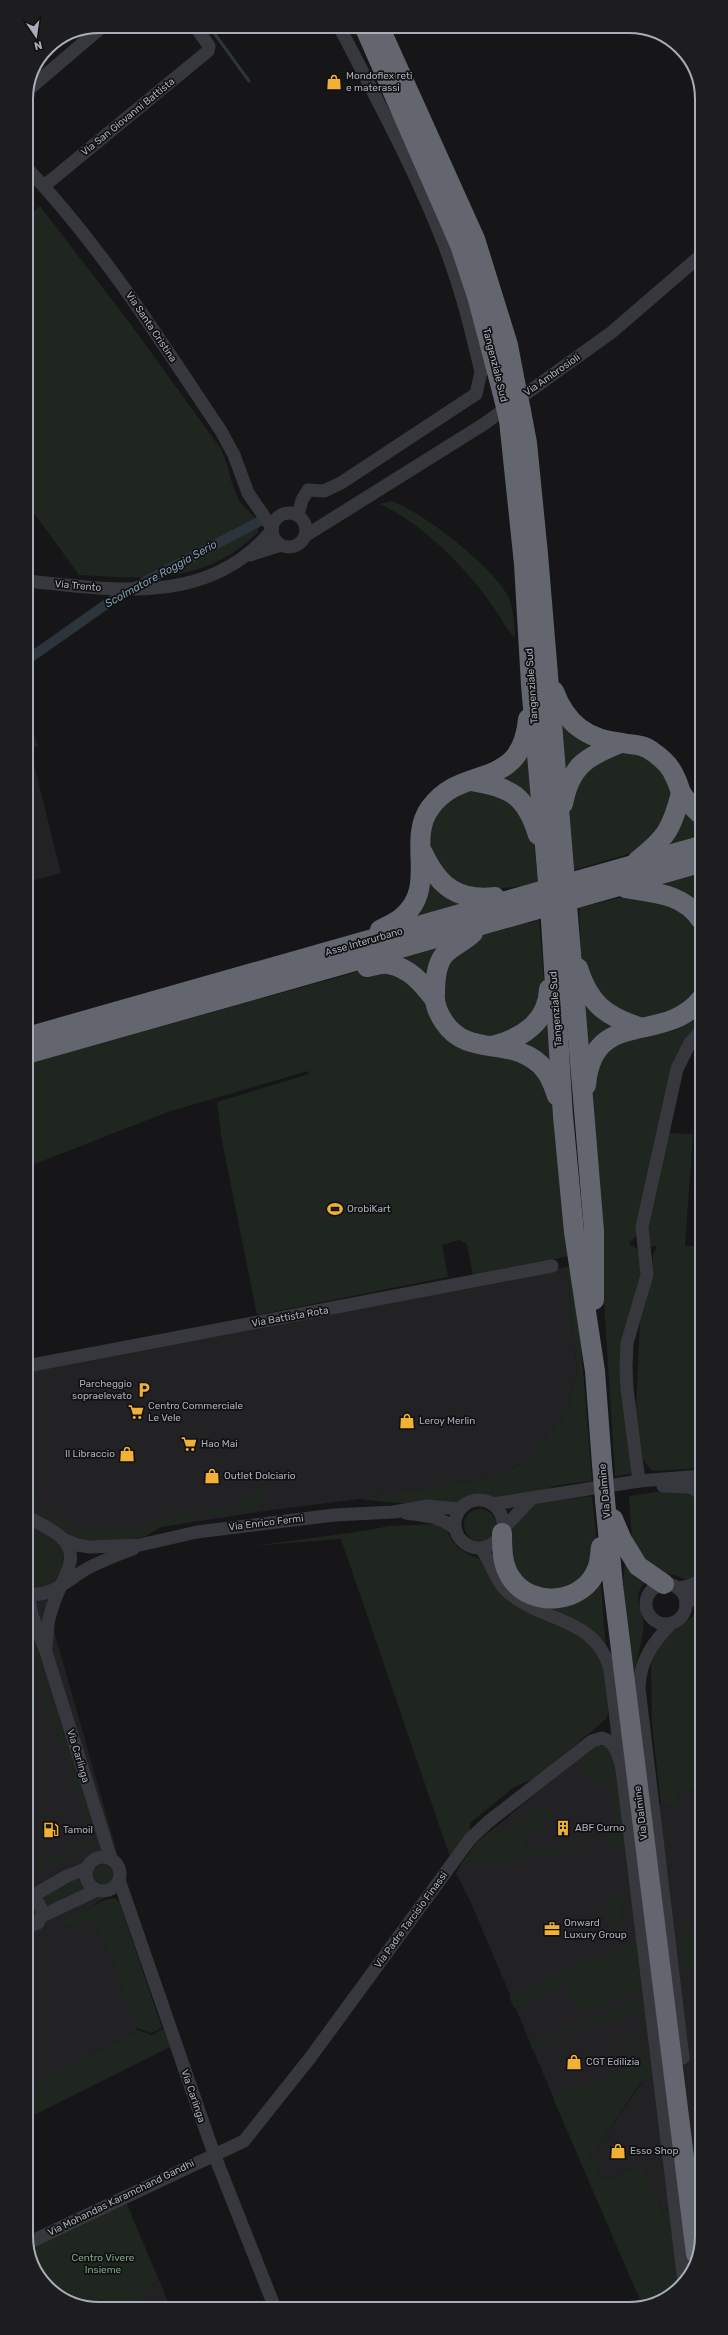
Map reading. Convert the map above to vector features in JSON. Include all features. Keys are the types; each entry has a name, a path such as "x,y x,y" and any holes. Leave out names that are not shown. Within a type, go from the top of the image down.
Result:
{"highway":[{"path":"358,33 412,150 433,181"},
{"name":"Tangenziale Sud","path":"367,33 460,244 509,387 535,523 560,820 559,919 563,1116 574,1232 595,1371"},
{"name":"Tangenziale Sud","path":"382,33 475,239 508,345 509,387"},
{"name":"Tangenziale Sud","path":"515,415 531,685 547,870 559,919 586,1137 592,1202 594,1231 595,1371"},
{"path":"548,674 561,710 574,725 590,735 621,743 637,744 652,750 665,762 675,776 681,793 695,808"},
{"path":"362,942 402,918 418,898 422,876 421,831 429,809 451,787 472,781 505,768 519,753 527,735 531,685"},
{"path":"560,820 566,792 573,773 581,764 597,752 621,743"},
{"path":"472,781 492,784 508,790 520,798 527,808 537,832 547,870"},
{"path":"630,867 660,842 674,822 681,793"},
{"path":"421,848 441,882 462,895 482,898 536,892"},
{"name":"Asse Interurbano","path":"33,1035 695,848"},
{"name":"Asse Interurbano","path":"33,1052 356,962 695,864"},
{"path":"620,887 667,894 685,904 695,915"},
{"path":"559,919 586,990 592,1000 616,1019 639,1027"},
{"path":"489,1047 505,1042 527,1032 543,1014 549,993 559,919"},
{"path":"434,1000 436,975 443,956 480,926"},
{"path":"356,962 368,967 387,963 398,967 418,980 434,1000 442,1018 454,1034 470,1043 523,1053 540,1064 552,1080 563,1116"},
{"path":"586,1137 586,1090 590,1066 602,1046 616,1034 639,1027 668,1023 692,1010 695,1006"},
{"name":"Via Dalmine","path":"595,1371 613,1585 694,2241"},
{"path":"605,1500 600,1518 601,1547 610,1624 610,1670"},
{"path":"605,1500 622,1540 638,1566 671,1586"},
{"path":"503,1530 504,1565 511,1579 521,1589 542,1599 559,1598 572,1594 583,1587 597,1568 601,1547"},
{"path":"683,2058 695,2155"}],"street":[{"path":"35,84 94,33"},
{"name":"Via San Giovanni Battista","path":"44,186 208,51 209,46 199,33"},
{"path":"292,515 306,527 305,536 295,546 281,545 274,539 272,529 292,515 308,490 324,490 341,483 476,394 481,372 466,311 447,253 395,136 343,33"},
{"name":"Via Santa Cristina","path":"33,174 44,186 126,290 213,418 234,455 244,486 272,529"},
{"name":"Via Ambrosioli","path":"305,536 484,424 600,342 695,260"},
{"name":"Via Santa Cristina","path":"254,501 292,515"},
{"path":"292,515 332,518"},
{"name":"Via Trento","path":"33,582 100,588 140,589 183,586 220,570 242,557 260,545 272,529"},
{"name":"Via Trento","path":"242,557 281,545"},
{"path":"695,1038 690,1043 677,1068 642,1227 647,1275 627,1343 626,1366 627,1389 639,1481 659,1486 690,1488 695,1490"},
{"name":"Via Battista Rota","path":"33,1365 552,1266"},
{"name":"Via Enrico Fermi","path":"61,1585 92,1566 140,1546 197,1532 334,1515 394,1512 427,1506 460,1509 472,1501 486,1501 493,1504 639,1481 695,1476"},
{"path":"531,1499 503,1530 494,1544 481,1549 507,1592 519,1601 580,1628 591,1636 600,1646 607,1658 610,1670 623,1772 683,2273"},
{"path":"493,1504 502,1514 503,1530"},
{"path":"455,1529 455,1522 460,1509"},
{"name":"Via Enrico Fermi","path":"394,1512 434,1517 447,1522 455,1529 462,1542 474,1548 481,1549"},
{"path":"33,1520 55,1532 63,1539"},
{"path":"33,1528 44,1527"},
{"name":"Via Enrico Fermi","path":"63,1539 76,1545 90,1547 140,1546"},
{"name":"Via Carlinga","path":"46,1652 50,1616 61,1585 68,1574 71,1562 69,1550 63,1539"},
{"path":"683,2058 639,1688 641,1670 651,1630 646,1606 648,1594 652,1589 692,1585 695,1583"},
{"name":"Via Carlinga","path":"33,1594 40,1595 51,1592 61,1585"},
{"path":"644,1660 652,1643 672,1623 682,1616 686,1604 685,1598 671,1586"},
{"path":"686,1604 695,1596"},
{"path":"647,1612 655,1621 672,1623"},
{"name":"Via Carlinga","path":"33,1618 46,1652 110,1859 118,1866 119,1880 214,2154 273,2302"},
{"name":"Via Padre Tarcisio Finassi","path":"214,2154 244,2141 310,2058 475,1834 592,1741 606,1739 618,1752 623,1772"},
{"path":"33,1895 67,1876 88,1868 95,1860 100,1858 110,1859"},
{"path":"88,1868 87,1878 97,1890"},
{"path":"33,1925 38,1923 42,1916 97,1890 112,1889 119,1880"},
{"path":"33,1900 40,1904 42,1916"},
{"name":"Via Mohandas Karamchand Gandhi","path":"34,2240 214,2154"}],"shaded area":[{"path":"33,732 38,746 33,747"},
{"path":"33,760 61,873 33,880"},
{"path":"567,1267 577,1373 566,1413 532,1456 501,1476 359,1499 257,1512 161,1527 144,1537 133,1539 105,1541 80,1539 52,1624 126,1884 85,1911 61,1921 64,1926 90,1920 115,1965 138,2032 33,2085 33,1369"},
{"path":"614,1755 661,1805 678,1803 676,1794 695,1790 695,2236 691,2257 684,2271 669,2209 663,2212 642,2166 603,2181 590,2158 642,2082 554,2099 471,1903 456,1873 476,1843 580,1757"},
{"path":"158,2278 168,2302 137,2302"}],"green space":[{"path":"40,206 129,322 221,449 237,496 243,506 256,520 258,532 238,549 218,561 196,570 151,577 79,575 33,512 33,212"},
{"path":"391,501 420,516 438,528 456,541 488,570 500,584 510,601 513,611 515,638 507,629 491,603 477,585 439,545 409,521 379,504"},
{"path":"557,714 594,742 562,782"},
{"path":"528,748 535,809 492,778"},
{"path":"612,752 633,754 641,757 653,764 659,770 672,786 668,811 663,826 632,853 574,870 569,808 572,784"},
{"path":"464,788 509,798 533,832 538,884 483,890 468,888 447,876 439,867 430,845 432,821 438,810"},
{"path":"683,803 695,815 695,840 654,852"},
{"path":"695,871 695,909 647,885"},
{"path":"426,877 480,902 410,918"},
{"path":"630,895 658,896 694,921 695,993 683,1007 643,1020 608,1007 581,959 579,908"},
{"path":"539,920 544,980 541,1007 501,1039 466,1035 441,1004 443,969 479,936"},
{"path":"445,944 431,977 391,960"},
{"path":"360,971 390,971 416,984 432,1013 525,1060 552,1095 569,1256 473,1276 467,1244 459,1240 442,1245 448,1277 257,1315 222,1141 217,1102 309,1074 308,1071 168,1112 33,1165 33,1062"},
{"path":"582,993 614,1023 587,1061"},
{"path":"550,1013 556,1073 518,1049"},
{"path":"695,1018 695,1033 688,1042 638,1233 629,1244 639,1250 641,1262 638,1285 622,1341 622,1355 630,1427 631,1474 615,1476 591,1094 601,1057 620,1041 673,1031"},
{"path":"665,1133 693,1134 685,1246 695,1246 695,1468 657,1471 651,1470 643,1459 636,1410 640,1323 652,1279 653,1255 657,1246 646,1246 645,1228"},
{"path":"571,1266 581,1343 592,1481 559,1485 501,1502 484,1496 471,1497 459,1503 396,1503 359,1499 501,1476 532,1456 566,1413 577,1373 567,1267"},
{"path":"262,1490 264,1501 261,1509 244,1514 233,1511 230,1504 251,1499"},
{"path":"669,1490 691,1493 695,1496 695,1578 689,1581 676,1576 653,1571 632,1539 629,1496"},
{"path":"33,1495 39,1499 35,1506 62,1522 88,1530 116,1532 147,1528 147,1521 194,1513 195,1515 207,1518 161,1527 144,1537 105,1541 80,1539 50,1522 41,1520 33,1515"},
{"path":"592,1496 598,1553 593,1571 548,1596 513,1575 511,1529 527,1508 536,1503"},
{"path":"218,1507 228,1516 222,1518 205,1510"},
{"path":"477,1509 483,1509 493,1516 496,1525 495,1531 489,1538 483,1541 477,1541 467,1534 464,1528 464,1522 471,1512"},
{"path":"435,1524 447,1530 453,1542 461,1550 482,1560 590,1641 607,1675 608,1715 606,1719 537,1777 513,1788 470,1823 470,1831 450,1857 341,1539 252,1546 364,1531 389,1526"},
{"path":"37,1535 50,1539 58,1547 62,1557 62,1567 58,1576 50,1583 40,1587 33,1586 33,1536"},
{"path":"498,1550 530,1600 600,1572 606,1649 521,1600 491,1553"},
{"path":"625,1563 647,1580 641,1587 638,1594 639,1606 644,1625 634,1681 623,1585"},
{"path":"695,1608 695,1790 676,1794 678,1803 661,1805 652,1725 651,1660 662,1640 693,1616"},
{"path":"33,1635 42,1661 36,1662 33,1653"},
{"path":"40,1664 94,1832 90,1845 33,1874 33,1868 88,1840 90,1832 53,1719 50,1720 34,1666"},
{"path":"598,1745 606,1746 614,1755 625,1847 606,1849 603,1825 616,1824 612,1787 595,1785 575,1762"},
{"path":"542,1803 553,1816 524,1839 525,1849 589,1841 589,1845 557,1849 558,1854 459,1867 476,1843 499,1825 505,1833"},
{"path":"101,1867 110,1868 113,1876 110,1882 99,1887 92,1872"},
{"path":"87,1873 93,1887 52,1909 40,1898"},
{"path":"619,1897 624,1936 617,1937 608,1931 604,1899"},
{"path":"115,1898 119,1901 162,2028 151,2033 135,2027 115,1965 90,1920 64,1926 61,1921 105,1900"},
{"path":"695,1928 695,1975 683,1966 679,1931"},
{"path":"636,1941 642,1991 595,2010 581,2012 567,1984 514,2008 509,1996"},
{"path":"643,1998 647,2035 642,2015 593,2023 532,2049 530,2044"},
{"path":"163,2029 170,2047 33,2116 33,2085 138,2032 137,2030 152,2035"},
{"path":"626,2039 631,2041 633,2046 631,2051 626,2053 621,2051 619,2046 621,2041"},
{"path":"644,2047 648,2047 652,2078 641,2082 590,2158 603,2181 642,2166 663,2212 670,2209 678,2279 666,2291 646,2300 640,2301 553,2098 615,2074 646,2054"},
{"name":"Centro Vivere Insieme","path":"126,2202 158,2278 137,2302 95,2302 82,2300 62,2291 49,2279 40,2265 34,2247"}],"waterway":[{"path":"214,33 249,81"},
{"name":"Scolmatore Roggia Serio","path":"33,656 118,596 260,521"}],"place":[{"name":"Mondoflex reti e materassi","path":"334,82"},
{"name":"OrobiKart","path":"335,1209"},
{"name":"Parcheggio sopraelevato","path":"144,1390"},
{"name":"Centro Commerciale Le Vele","path":"136,1412"},
{"name":"Leroy Merlin","path":"407,1421"},
{"name":"Hao Mai","path":"189,1444"},
{"name":"Il Libraccio","path":"127,1454"},
{"name":"Outlet Dolciario","path":"212,1476"},
{"name":"ABF Curno","path":"563,1828"},
{"name":"Tamoil","path":"51,1830"},
{"name":"Onward Luxury Group","path":"552,1929"},
{"name":"CGT Edilizia","path":"574,2062"},
{"name":"Esso Shop","path":"618,2151"}]}
